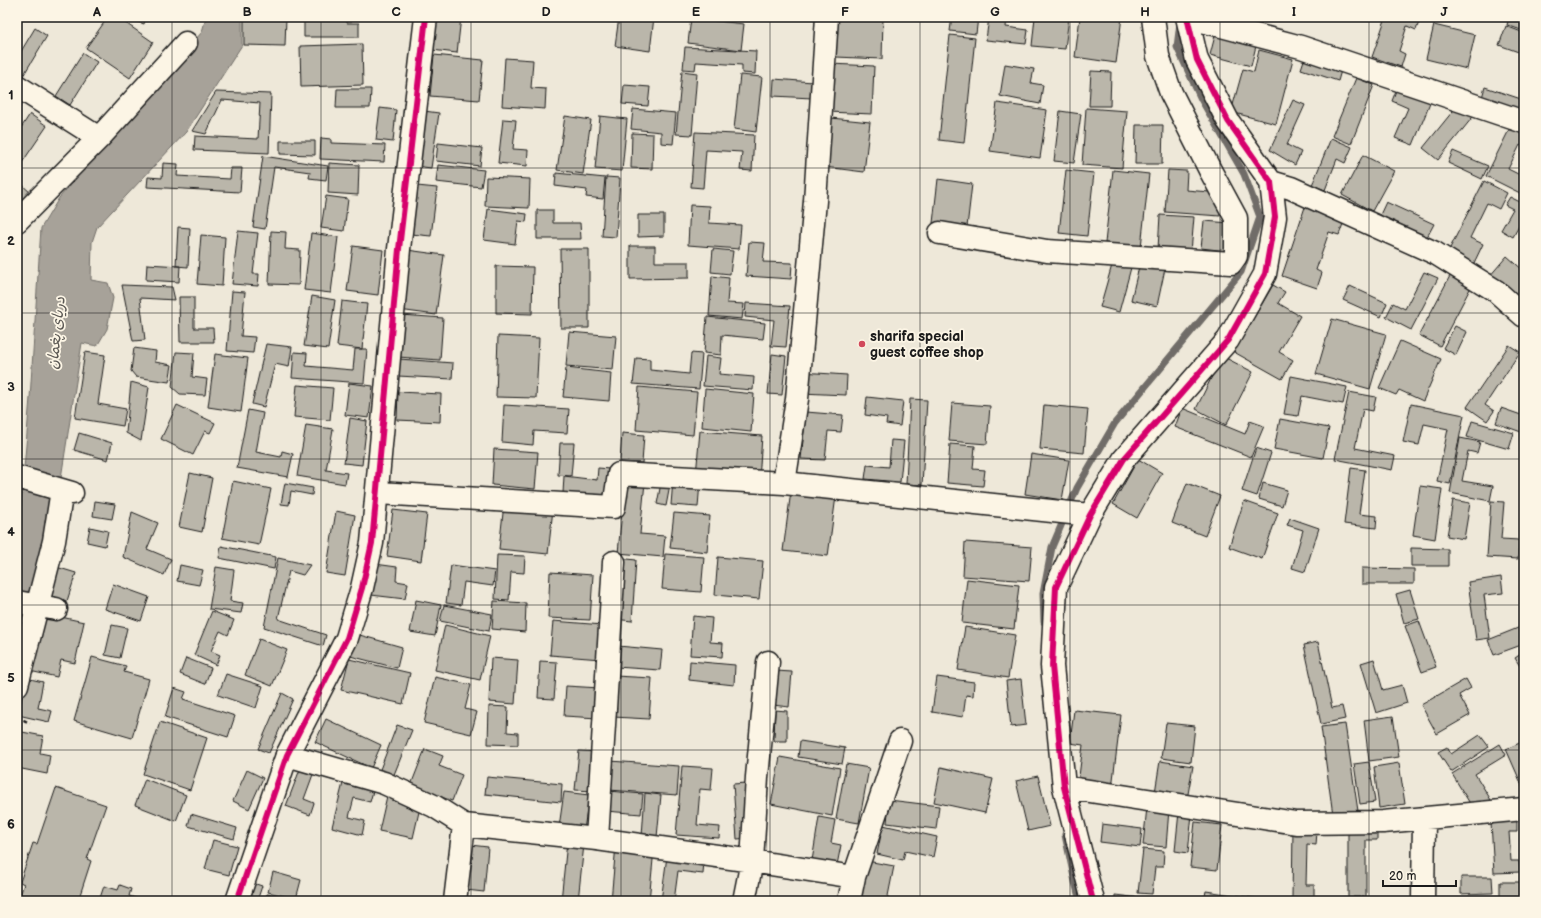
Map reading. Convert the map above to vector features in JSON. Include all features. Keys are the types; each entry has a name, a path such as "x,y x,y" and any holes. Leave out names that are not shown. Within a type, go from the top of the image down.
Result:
{"street":[{"path":"237,901 287,755 346,638 362,588 372,544 378,493 398,257 426,17"},
{"path":"784,483 797,399 815,201 827,17"},
{"path":"940,233 1047,251 1231,263 1236,256 1236,218 1171,92 1158,56 1153,17"},
{"path":"1092,901 1064,787 1052,666 1056,587 1090,515 1124,459 1228,340 1265,274 1275,217 1270,182 1224,114 1197,60 1187,17 1301,47 1524,122"},
{"path":"17,222 99,138 186,43"},
{"path":"17,86 99,138"},
{"path":"1270,182 1291,188 1435,253 1496,291 1524,316"},
{"path":"378,493 614,507 619,474 784,483 1090,515"},
{"path":"17,477 67,491 17,684"},
{"path":"597,839 614,562"},
{"path":"744,901 752,860 757,777 768,662"},
{"path":"849,901 854,877 900,741"},
{"path":"287,755 384,783 434,806 464,824 597,839 752,860 854,877"},
{"path":"1064,787 1296,823 1383,822 1524,809"},
{"path":"1423,901 1424,819"},
{"path":"455,901 464,824"}],"path":[{"path":"17,717 30,723"}],"water":[{"name":"دریای پغمان","path":"206,17 242,17 242,45 186,132 97,227 92,242 91,280 108,283 113,298 107,329 97,346 82,343 57,504 17,684 17,525 20,516 30,398 41,228 59,198 202,32"}],"building":[{"path":"108,17 117,17 153,42 130,78 86,48"},
{"path":"125,17 146,17 144,24"},
{"path":"244,17 286,17 285,46 244,45"},
{"path":"304,17 347,17 347,23 359,23 359,37 304,37"},
{"path":"436,17 461,17 457,53 432,50"},
{"path":"619,17 654,17 650,51 615,46"},
{"path":"837,17 883,17 882,59 836,57"},
{"path":"952,17 978,17 976,34 950,31"},
{"path":"989,17 1007,17 1006,27 1028,30 1026,44 986,40"},
{"path":"1035,17 1069,17 1065,49 1032,46"},
{"path":"1080,17 1122,17 1116,63 1075,57"},
{"path":"1386,17 1421,17 1416,30 1407,26 1399,51 1405,54 1401,67 1372,57"},
{"path":"1509,17 1524,17 1524,31 1507,25"},
{"path":"691,18 744,24 741,50 688,43"},
{"path":"1434,25 1475,35 1467,69 1426,59"},
{"path":"1506,26 1524,33 1524,54 1499,45"},
{"path":"35,28 47,36 23,76 17,73 17,58"},
{"path":"1217,28 1258,38 1251,66 1210,55"},
{"path":"950,35 975,38 964,143 939,140"},
{"path":"362,44 363,85 301,87 300,46"},
{"path":"685,47 756,51 755,74 742,73 742,65 696,62 695,70 683,69"},
{"path":"1259,50 1293,59 1276,124 1231,112 1243,69 1254,72"},
{"path":"83,53 97,62 70,105 56,96"},
{"path":"1306,54 1342,67 1338,81 1301,69"},
{"path":"434,55 483,60 479,100 430,96"},
{"path":"505,58 533,60 531,88 546,89 545,109 502,106"},
{"path":"830,64 874,66 872,114 828,112"},
{"path":"1005,64 1034,69 1031,83 1043,85 1040,104 1000,96"},
{"path":"682,71 697,73 692,135 676,134"},
{"path":"1091,71 1111,72 1110,106 1089,106"},
{"path":"740,75 762,77 756,132 734,129"},
{"path":"1356,78 1374,85 1351,144 1332,136"},
{"path":"774,79 813,82 812,98 773,96"},
{"path":"624,85 650,87 648,106 622,104"},
{"path":"1485,87 1524,100 1521,115 1481,101"},
{"path":"1397,88 1431,101 1413,145 1395,138 1408,108 1392,101"},
{"path":"17,89 27,96 17,112"},
{"path":"337,89 371,89 370,108 336,108"},
{"path":"216,92 271,94 269,153 194,150 195,136 258,139 260,103 222,100 206,134 192,131"},
{"path":"1293,100 1305,105 1287,145 1301,152 1295,165 1270,150"},
{"path":"1461,101 1476,113 1438,160 1423,148"},
{"path":"997,103 1047,110 1040,158 990,151"},
{"path":"380,108 396,110 393,142 376,140"},
{"path":"1086,108 1127,111 1122,168 1082,165"},
{"path":"633,109 676,113 673,144 661,143 661,132 631,129"},
{"path":"424,111 439,113 431,168 416,166"},
{"path":"1060,111 1081,114 1074,163 1054,161"},
{"path":"30,114 47,126 17,170 17,134"},
{"path":"565,116 591,120 583,174 557,170"},
{"path":"600,116 627,119 622,171 595,169"},
{"path":"831,118 870,122 864,172 825,167"},
{"path":"503,119 516,120 513,149 528,150 527,166 498,163"},
{"path":"1512,124 1524,130 1524,148 1520,145 1508,169 1524,177 1524,195 1486,176"},
{"path":"1136,125 1163,125 1162,164 1135,164"},
{"path":"695,132 754,135 752,171 740,170 742,152 706,150 703,188 691,187"},
{"path":"632,133 653,134 652,169 631,168"},
{"path":"321,138 331,139 331,143 385,145 384,162 320,159"},
{"path":"1331,138 1352,147 1345,163 1337,159 1325,190 1312,185"},
{"path":"280,141 315,141 315,155 280,154"},
{"path":"438,143 482,148 480,166 436,161"},
{"path":"1453,151 1488,166 1482,179 1448,163"},
{"path":"1363,155 1394,171 1372,211 1342,195"},
{"path":"263,156 328,166 326,180 309,178 310,172 274,167 265,229 253,227"},
{"path":"163,163 178,164 177,176 230,179 231,168 242,168 240,192 147,187 148,177 162,178"},
{"path":"329,163 359,165 358,195 328,193"},
{"path":"438,165 484,170 481,187 436,182"},
{"path":"1066,170 1094,173 1087,236 1059,233"},
{"path":"1113,170 1149,174 1141,247 1105,243"},
{"path":"1168,170 1187,171 1186,190 1221,193 1220,216 1165,212"},
{"path":"556,173 605,178 603,199 586,197 587,190 555,186"},
{"path":"486,177 530,179 529,208 485,206"},
{"path":"606,177 620,178 616,237 602,236"},
{"path":"938,179 972,184 967,227 933,223"},
{"path":"17,180 34,196 17,206"},
{"path":"1484,181 1507,193 1499,209 1487,203 1470,238 1483,244 1473,265 1448,252"},
{"path":"417,186 437,188 431,236 411,234"},
{"path":"326,196 348,199 344,231 321,228"},
{"path":"1510,197 1524,204 1524,217 1513,237 1501,230 1513,209 1505,205"},
{"path":"1386,202 1434,224 1426,239 1379,217"},
{"path":"690,205 710,206 709,223 741,225 739,249 688,245"},
{"path":"1305,207 1344,221 1339,235 1329,232 1316,270 1322,273 1317,288 1282,276"},
{"path":"488,209 527,214 526,222 518,221 515,244 484,240"},
{"path":"537,210 553,210 553,223 580,223 581,239 537,239"},
{"path":"638,215 664,215 664,236 638,237"},
{"path":"1160,215 1194,217 1191,252 1158,249"},
{"path":"1204,221 1230,223 1227,251 1201,248"},
{"path":"178,227 190,228 188,267 176,266"},
{"path":"238,231 258,233 253,274 259,274 258,286 232,284"},
{"path":"271,231 286,232 285,249 300,250 299,285 269,284"},
{"path":"311,233 338,237 331,293 304,290"},
{"path":"201,235 225,237 222,286 197,284"},
{"path":"749,242 765,243 763,262 792,263 791,279 746,276"},
{"path":"353,246 383,250 378,295 347,291"},
{"path":"630,246 655,246 655,262 689,262 689,278 630,279"},
{"path":"560,249 589,249 589,328 561,328"},
{"path":"713,249 733,251 730,274 711,272"},
{"path":"407,250 444,255 436,315 399,310"},
{"path":"1507,256 1524,271 1524,278 1522,281 1524,283 1524,308 1489,277"},
{"path":"1114,258 1132,264 1119,312 1100,307"},
{"path":"1141,258 1166,264 1157,306 1131,300"},
{"path":"147,264 180,266 179,282 146,280"},
{"path":"496,266 533,267 532,314 496,313"},
{"path":"1424,272 1438,278 1411,330 1386,317 1393,303 1405,309"},
{"path":"1451,274 1472,285 1440,346 1419,335"},
{"path":"712,276 729,278 727,303 744,304 742,319 709,316"},
{"path":"122,285 172,287 175,300 140,298 145,340 133,341"},
{"path":"1273,285 1285,292 1278,303 1300,316 1279,352 1293,360 1282,379 1234,352"},
{"path":"1350,286 1387,303 1381,317 1343,300"},
{"path":"232,291 245,292 241,336 255,337 253,353 227,351"},
{"path":"312,296 335,300 328,349 304,346"},
{"path":"179,297 194,297 194,328 213,328 214,342 180,342"},
{"path":"17,299 19,328 17,328"},
{"path":"342,301 367,304 362,349 337,346"},
{"path":"746,303 790,306 786,347 771,346 774,320 745,317"},
{"path":"401,315 443,318 440,360 398,357"},
{"path":"707,317 765,323 763,339 722,335 721,355 704,353"},
{"path":"1332,319 1386,334 1370,389 1316,374"},
{"path":"1455,326 1467,332 1456,355 1443,348"},
{"path":"569,332 616,336 613,370 566,366"},
{"path":"498,336 539,338 536,398 496,397"},
{"path":"1400,341 1441,359 1423,401 1399,390 1396,395 1379,388"},
{"path":"266,344 292,347 289,367 275,364 264,407 252,404"},
{"path":"1509,345 1520,352 1485,405 1494,411 1487,421 1467,407"},
{"path":"134,348 156,351 155,362 172,365 169,382 136,377 131,371"},
{"path":"355,349 367,349 364,383 292,378 294,352 307,353 306,366 353,370"},
{"path":"85,352 105,355 98,404 126,409 123,426 75,418"},
{"path":"176,352 194,353 192,377 207,379 205,395 180,394 172,387"},
{"path":"691,353 702,354 699,389 633,384 636,358 650,359 650,370 689,374"},
{"path":"215,354 248,358 241,412 208,407"},
{"path":"772,354 786,356 782,395 768,394"},
{"path":"706,356 721,358 719,374 754,377 753,390 703,386"},
{"path":"1222,356 1253,372 1226,425 1196,409"},
{"path":"399,359 453,363 452,379 398,376"},
{"path":"566,368 611,373 609,401 563,397"},
{"path":"802,372 847,375 846,395 801,393"},
{"path":"1291,376 1347,387 1343,404 1302,396 1298,416 1284,414"},
{"path":"131,382 149,387 141,441 126,433"},
{"path":"349,383 373,386 369,418 345,415"},
{"path":"297,385 333,388 330,420 294,417"},
{"path":"639,387 697,392 693,435 636,430"},
{"path":"705,389 754,394 751,432 702,427"},
{"path":"398,392 441,394 440,422 397,420"},
{"path":"1349,392 1376,397 1373,411 1363,409 1355,448 1395,456 1392,470 1335,459"},
{"path":"867,397 903,401 900,426 886,424 887,418 865,415"},
{"path":"910,399 927,400 922,485 906,484"},
{"path":"952,403 990,406 987,444 949,441"},
{"path":"1411,404 1464,415 1450,484 1437,481 1448,429 1424,424 1419,445 1403,442"},
{"path":"177,405 215,423 210,433 205,431 193,455 161,439"},
{"path":"504,405 569,409 567,433 534,431 533,445 502,442"},
{"path":"1044,405 1088,409 1084,453 1040,449"},
{"path":"1182,408 1245,434 1250,421 1264,426 1251,457 1175,427"},
{"path":"1501,408 1524,416 1524,433 1496,423"},
{"path":"248,410 263,413 256,452 281,457 282,451 293,454 288,477 237,468"},
{"path":"806,412 843,415 841,432 828,431 825,460 801,459"},
{"path":"350,418 367,421 362,465 344,463"},
{"path":"1280,419 1329,428 1323,458 1274,449"},
{"path":"1472,421 1514,433 1509,449 1467,437"},
{"path":"306,425 333,429 326,470 347,473 345,484 297,476"},
{"path":"700,431 762,436 759,480 696,475"},
{"path":"79,433 112,443 108,460 74,450"},
{"path":"622,433 644,435 642,463 620,462"},
{"path":"1460,438 1480,442 1477,453 1468,451 1462,481 1493,486 1490,501 1450,493"},
{"path":"891,440 904,441 900,482 865,479 867,465 889,467"},
{"path":"560,443 574,443 571,476 558,475"},
{"path":"950,444 975,446 973,469 985,470 983,486 947,483"},
{"path":"1256,448 1271,453 1257,496 1242,491"},
{"path":"494,449 538,452 535,489 492,485"},
{"path":"1031,454 1069,460 1062,500 1025,494"},
{"path":"1138,459 1162,473 1137,518 1113,504"},
{"path":"598,468 610,469 607,498 563,493 564,476 597,480"},
{"path":"1351,468 1365,470 1359,514 1377,516 1376,528 1344,524"},
{"path":"190,473 212,478 202,532 179,527"},
{"path":"662,478 671,480 666,506 657,504"},
{"path":"625,480 645,482 640,534 665,536 663,557 618,553"},
{"path":"673,480 700,482 698,507 671,505"},
{"path":"233,481 271,489 259,545 222,538"},
{"path":"285,483 313,488 312,495 291,491 289,505 281,504"},
{"path":"1187,483 1220,496 1205,536 1172,523"},
{"path":"1263,483 1287,490 1282,506 1259,499"},
{"path":"1420,486 1442,489 1435,539 1413,535"},
{"path":"791,491 836,496 828,556 783,551"},
{"path":"1453,500 1470,503 1464,539 1447,536"},
{"path":"95,501 115,504 112,519 93,516"},
{"path":"1244,501 1278,513 1262,559 1229,547"},
{"path":"1491,501 1504,502 1501,539 1519,540 1518,559 1487,557"},
{"path":"504,504 553,509 548,554 499,549"},
{"path":"393,510 427,514 421,561 387,556"},
{"path":"336,511 355,515 345,576 326,573"},
{"path":"132,512 158,523 147,549 171,559 164,575 123,557"},
{"path":"674,513 710,516 707,552 670,548"},
{"path":"1290,518 1319,528 1305,572 1292,568 1303,530 1287,525"},
{"path":"90,527 108,531 105,546 87,542"},
{"path":"965,542 1032,547 1029,581 963,576"},
{"path":"221,546 276,557 274,569 219,558"},
{"path":"1411,548 1448,549 1448,566 1411,566"},
{"path":"665,554 704,557 701,592 662,589"},
{"path":"497,555 525,556 524,573 511,572 509,600 495,599"},
{"path":"718,557 763,561 759,599 715,595"},
{"path":"278,558 310,565 303,575 289,571 278,619 326,635 323,646 264,627"},
{"path":"619,558 636,560 632,621 615,619"},
{"path":"375,564 397,567 396,581 408,583 405,599 371,595"},
{"path":"180,565 203,570 199,585 177,581"},
{"path":"451,565 495,571 493,586 464,582 461,605 446,603"},
{"path":"53,566 76,573 67,601 45,595"},
{"path":"216,567 234,570 230,601 243,603 241,613 209,609"},
{"path":"1362,568 1414,569 1414,584 1362,584"},
{"path":"550,572 593,575 590,620 548,618"},
{"path":"1501,577 1503,593 1484,595 1490,638 1476,640 1468,582"},
{"path":"967,579 1019,585 1014,629 962,623"},
{"path":"113,584 149,597 141,621 105,609"},
{"path":"1410,590 1419,619 1404,623 1396,594"},
{"path":"416,600 441,605 435,636 410,632"},
{"path":"494,601 526,603 525,632 492,629"},
{"path":"444,605 492,614 489,631 440,621"},
{"path":"212,611 234,620 228,635 220,631 211,651 220,655 216,665 194,655"},
{"path":"38,612 84,622 75,663 61,660 57,677 25,670"},
{"path":"693,616 712,618 710,642 723,643 722,657 690,655"},
{"path":"553,621 603,625 601,659 550,655"},
{"path":"1419,621 1436,667 1422,672 1405,626"},
{"path":"112,625 127,628 120,658 105,655"},
{"path":"445,625 490,636 480,680 435,670"},
{"path":"1523,626 1524,644 1494,655 1488,640"},
{"path":"965,627 1015,635 1008,678 958,670"},
{"path":"356,634 402,647 397,668 350,656"},
{"path":"259,639 287,650 272,686 245,675"},
{"path":"1318,642 1332,708 1342,706 1345,719 1321,724 1304,645"},
{"path":"618,646 662,650 660,670 616,667"},
{"path":"1524,652 1524,673 1515,658"},
{"path":"92,657 126,666 124,672 149,679 132,738 74,721"},
{"path":"186,658 211,668 205,684 180,674"},
{"path":"491,658 518,660 515,704 489,702"},
{"path":"349,659 410,673 403,704 341,690"},
{"path":"1374,659 1383,690 1402,685 1407,703 1376,713 1361,663"},
{"path":"540,661 557,662 554,699 538,698"},
{"path":"690,661 735,665 734,685 689,680"},
{"path":"776,671 792,672 789,707 773,705"},
{"path":"226,674 263,686 256,708 218,695"},
{"path":"615,676 652,678 649,719 613,717"},
{"path":"435,677 471,685 465,709 477,712 471,734 424,723"},
{"path":"937,677 974,682 973,696 966,695 963,717 932,712"},
{"path":"26,678 43,682 38,708 52,711 49,722 18,715"},
{"path":"1021,679 1026,725 1011,727 1006,681"},
{"path":"1466,679 1471,688 1459,695 1470,715 1437,734 1421,705"},
{"path":"566,686 600,688 598,718 564,716"},
{"path":"174,688 186,692 183,699 235,716 228,737 165,717"},
{"path":"282,693 293,699 269,753 258,749"},
{"path":"489,706 508,707 507,732 518,733 518,745 488,744"},
{"path":"775,710 787,711 787,741 774,741"},
{"path":"1074,710 1121,715 1112,788 1078,784 1083,745 1070,743"},
{"path":"1393,716 1399,757 1369,761 1364,720"},
{"path":"326,719 381,745 371,768 315,742"},
{"path":"160,722 207,738 190,790 143,774"},
{"path":"1166,723 1195,726 1191,762 1161,758"},
{"path":"1345,724 1358,811 1333,815 1321,727"},
{"path":"397,725 412,730 393,777 379,772"},
{"path":"17,731 43,736 40,753 50,755 47,774 17,768"},
{"path":"1480,735 1489,747 1451,772 1438,752 1447,747 1451,754"},
{"path":"800,741 845,748 842,764 798,757"},
{"path":"1522,742 1524,746 1524,790 1506,749"},
{"path":"1500,744 1506,755 1475,774 1491,800 1474,810 1452,774"},
{"path":"425,749 443,756 439,766 462,775 452,801 411,785"},
{"path":"579,751 598,752 594,791 575,790"},
{"path":"780,757 840,768 832,816 771,804"},
{"path":"610,761 679,766 677,795 609,790"},
{"path":"1160,761 1193,766 1186,805 1154,799"},
{"path":"1369,762 1375,802 1360,804 1354,764"},
{"path":"1399,763 1405,804 1379,808 1374,767"},
{"path":"302,764 315,769 304,799 314,803 310,815 286,806"},
{"path":"846,764 869,768 859,823 836,819"},
{"path":"682,766 713,768 711,790 700,789 697,825 720,827 719,838 676,835"},
{"path":"941,767 993,779 985,813 934,802"},
{"path":"247,770 263,778 249,809 233,801"},
{"path":"1038,776 1050,826 1028,831 1016,781"},
{"path":"487,777 562,784 561,802 485,794"},
{"path":"145,779 186,795 176,821 135,805"},
{"path":"343,783 373,791 370,802 354,798 349,817 365,821 362,835 332,827"},
{"path":"746,783 750,838 737,839 733,784"},
{"path":"56,788 106,805 87,859 91,861 78,901 18,901 24,884 20,882 33,843 37,844"},
{"path":"608,791 643,794 641,814 606,811"},
{"path":"564,792 589,795 584,830 559,827"},
{"path":"645,793 661,795 657,837 642,836"},
{"path":"387,796 421,803 413,838 379,831"},
{"path":"889,800 939,806 936,829 887,823"},
{"path":"1147,807 1169,809 1166,847 1143,845"},
{"path":"1179,812 1192,814 1188,853 1175,851"},
{"path":"191,814 237,828 234,839 188,826"},
{"path":"819,817 835,820 831,843 841,845 837,865 812,861"},
{"path":"1517,821 1517,832 1509,832 1511,861 1519,861 1520,872 1494,873 1491,822"},
{"path":"1195,822 1222,825 1217,870 1190,867"},
{"path":"1102,824 1142,829 1140,847 1100,842"},
{"path":"883,825 937,837 933,857 905,851 903,860 877,854"},
{"path":"1348,828 1377,828 1377,840 1366,840 1366,897 1348,897"},
{"path":"1293,830 1317,831 1316,845 1307,844 1306,885 1314,885 1314,899 1292,898"},
{"path":"213,840 237,846 229,875 205,869"},
{"path":"567,842 584,844 578,901 561,901"},
{"path":"470,845 488,847 484,892 466,890"},
{"path":"616,845 654,849 649,901 611,901"},
{"path":"1143,849 1164,851 1163,867 1155,867 1152,894 1138,893"},
{"path":"667,856 704,861 703,874 678,871 674,901 661,901"},
{"path":"867,861 894,866 887,901 859,901"},
{"path":"273,872 301,880 296,899 268,892"},
{"path":"1461,877 1492,877 1493,893 1461,894"},
{"path":"250,882 262,886 257,901 243,901"},
{"path":"1500,882 1524,882 1524,901 1500,901"},
{"path":"120,885 131,889 129,896 144,901 99,901 104,886 118,890"},
{"path":"1206,891 1272,901 1204,901"},
{"path":"267,894 296,901 265,901"},
{"path":"1115,895 1157,900 1115,901"}],"waterway":[{"path":"1044,622 1043,594 1052,547 1077,488 1115,423 1241,272 1260,217 1244,174 1201,99 1177,47 1180,23"},
{"path":"1065,835 1080,901"}],"cycle path":[{"path":"237,901 287,755 347,638 362,588 372,543 399,249 426,17"},
{"path":"1093,901 1064,787 1052,666 1056,587 1090,515 1124,459 1228,340 1265,274 1275,217 1271,182 1228,121 1197,60 1187,17"}],"place":[{"name":"sharifa special guest coffee shop","path":"862,344"}]}
